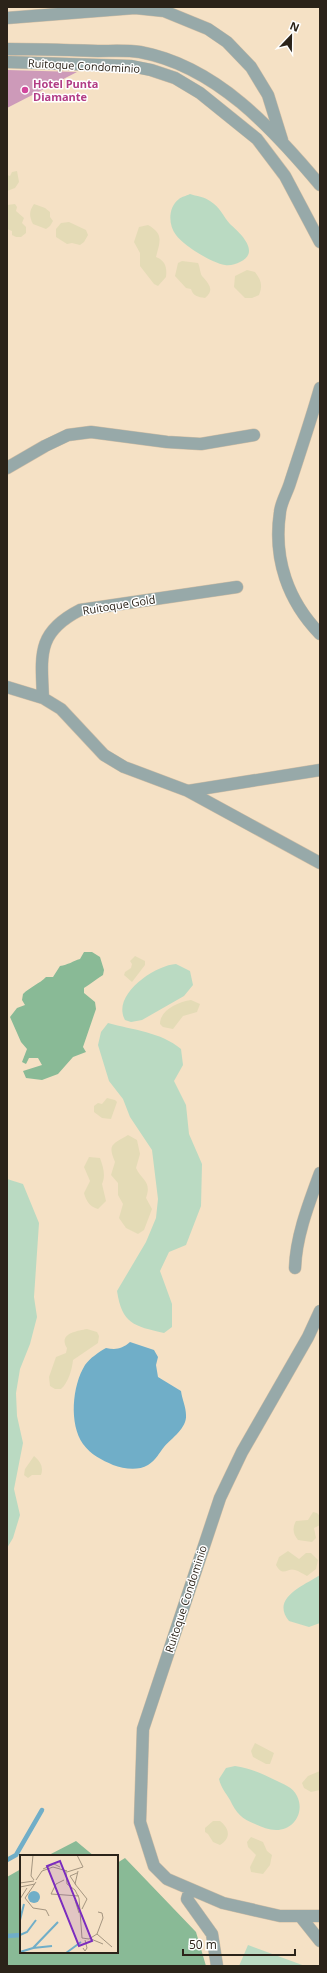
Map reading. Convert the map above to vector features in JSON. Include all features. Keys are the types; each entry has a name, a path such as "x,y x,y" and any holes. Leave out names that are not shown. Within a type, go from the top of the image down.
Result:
{"street":[{"path":"7,18 133,8 164,11 208,29 227,42 251,67 268,95 282,141"},
{"name":"Ruitoque Condominio","path":"7,49 139,52 156,56 186,68 219,88 249,110 282,141 320,185"},
{"name":"Ruitoque Condominio","path":"7,62 132,66 151,70 175,78 200,93 257,139 285,176 320,242"},
{"path":"320,388 290,486 280,511 279,541 282,567 291,596 306,620 320,634"},
{"path":"7,468 45,446 68,435 91,432 168,442 202,444 254,436"},
{"name":"Ruitoque Gold","path":"43,698 42,661 45,644 53,628 66,617 80,610 237,587"},
{"path":"7,687 43,698 60,709 104,756 124,767 188,791 314,858 320,863"},
{"path":"188,791 320,770"},
{"path":"295,1268 296,1252 304,1221 320,1173"},
{"name":"Ruitoque Condominio","path":"320,1311 308,1337 242,1452 220,1498 143,1729 140,1822 154,1866 167,1879 224,1903 280,1916 320,1916"},
{"path":"190,1889 187,1899 212,1934 217,1966"},
{"path":"300,1916 320,1941"}],"green space":[{"path":"190,194 208,200 219,209 247,243 249,253 246,258 233,265 219,264 192,249 176,235 173,231 170,216 171,211 175,202"},
{"path":"84,952 92,952 100,957 104,970 103,975 84,988 84,993 95,1002 96,1009 83,1047 86,1052 73,1057 58,1074 42,1080 26,1078 23,1071 42,1065 38,1058 29,1058 26,1064 22,1062 27,1049 21,1042 10,1017 17,1008 25,1005 22,1000 23,994 46,977 53,977 60,966 80,959"},
{"path":"176,964 190,971 193,985 184,996 142,1020 131,1022 125,1020 122,1010 124,1001 129,992 137,983 157,970"},
{"path":"108,1023 156,1035 173,1043 181,1049 183,1065 174,1081 186,1105 189,1134 202,1164 201,1206 186,1245 169,1252 160,1271 172,1304 172,1327 164,1333 145,1328 131,1322 122,1310 117,1291 146,1242 156,1218 158,1199 152,1150 130,1117 123,1099 109,1081 98,1045 101,1032"},
{"path":"7,1179 23,1184 39,1223 34,1297 37,1317 30,1344 20,1369 16,1393 17,1416 23,1443 14,1489 20,1515 13,1538 7,1548"},
{"path":"320,1575 320,1623 309,1627 289,1621 284,1613 284,1606 287,1599 292,1593"},
{"path":"235,1766 261,1773 293,1790 297,1796 300,1808 299,1814 293,1823 288,1827 276,1830 263,1827 243,1818 235,1809 219,1779 226,1768"},
{"path":"76,1841 93,1855 49,1855"},
{"path":"125,1858 196,1932 206,1966 7,1966 7,1877 20,1870 20,1953 118,1953 118,1862"},
{"path":"248,1945 305,1966 239,1966"}],"sand":[{"path":"17,171 19,182 15,188 7,191 7,175 10,176 12,172"},
{"path":"15,204 17,207 16,211 24,218 22,223 26,227 26,233 21,237 12,235 12,231 7,229 7,205"},
{"path":"34,204 45,208 50,212 50,217 53,221 46,229 33,224 30,214"},
{"path":"69,222 86,230 88,235 84,242 80,245 72,243 67,244 56,237 56,229 61,223"},
{"path":"148,225 159,235 160,238 156,257 164,263 166,268 166,277 158,286 154,284 140,266 140,253 134,242 139,227"},
{"path":"182,261 198,263 201,275 210,287 210,292 205,298 194,295 191,289 186,288 175,276 178,263"},
{"path":"247,270 255,272 261,283 259,295 252,298 245,298 234,287 235,276"},
{"path":"135,956 145,961 145,965 132,982 124,975 125,972 131,968 132,964 130,961"},
{"path":"191,1000 200,1004 197,1012 183,1016 173,1029 163,1027 160,1024 166,1011 175,1005"},
{"path":"107,1098 117,1102 111,1119 102,1118 94,1112 94,1106 98,1103 102,1104"},
{"path":"128,1135 137,1140 140,1154 136,1168 147,1184 148,1192 146,1198 152,1209 144,1230 138,1234 126,1228 119,1218 123,1204 118,1195 118,1183 111,1175 115,1162 112,1151 113,1145"},
{"path":"89,1157 100,1158 104,1171 102,1184 106,1201 98,1209 89,1203 84,1193 90,1181 84,1167"},
{"path":"87,1329 97,1332 99,1336 98,1343 73,1360 68,1380 61,1389 55,1389 50,1386 49,1377 56,1357 66,1353 66,1336 73,1332"},
{"path":"34,1456 41,1464 42,1472 41,1475 32,1475 28,1478 24,1475 25,1469"},
{"path":"313,1512 320,1516 320,1525 314,1528 316,1538 312,1542 298,1540 294,1531 296,1521 308,1520"},
{"path":"288,1551 299,1559 306,1553 311,1553 318,1560 316,1569 307,1576 292,1569 283,1572 281,1571 276,1565 279,1557"},
{"path":"255,1743 274,1753 270,1764 266,1764 253,1757 251,1751"},
{"path":"320,1771 320,1790 311,1792 304,1788 302,1783 308,1776"},
{"path":"213,1821 220,1821 226,1827 228,1833 224,1842 220,1845 213,1842 205,1832 205,1828"},
{"path":"251,1837 263,1842 267,1851 272,1855 270,1865 263,1874 251,1872 250,1867 256,1855 248,1847 247,1842"}],"water":[{"path":"130,1342 154,1350 158,1357 156,1365 158,1377 181,1391 186,1415 186,1420 182,1428 153,1461 144,1467 135,1469 122,1468 113,1465 93,1454 83,1444 79,1436 74,1416 77,1383 85,1365 106,1348 119,1348"}],"building":[{"name":"Hotel Punta Diamante","path":"7,70 77,72 7,108"}],"waterway":[{"path":"7,1860 16,1855 42,1810"},
{"path":"7,1936 20,1935"}],"place":[{"name":"Hotel Punta Diamante","path":"25,90"}]}
